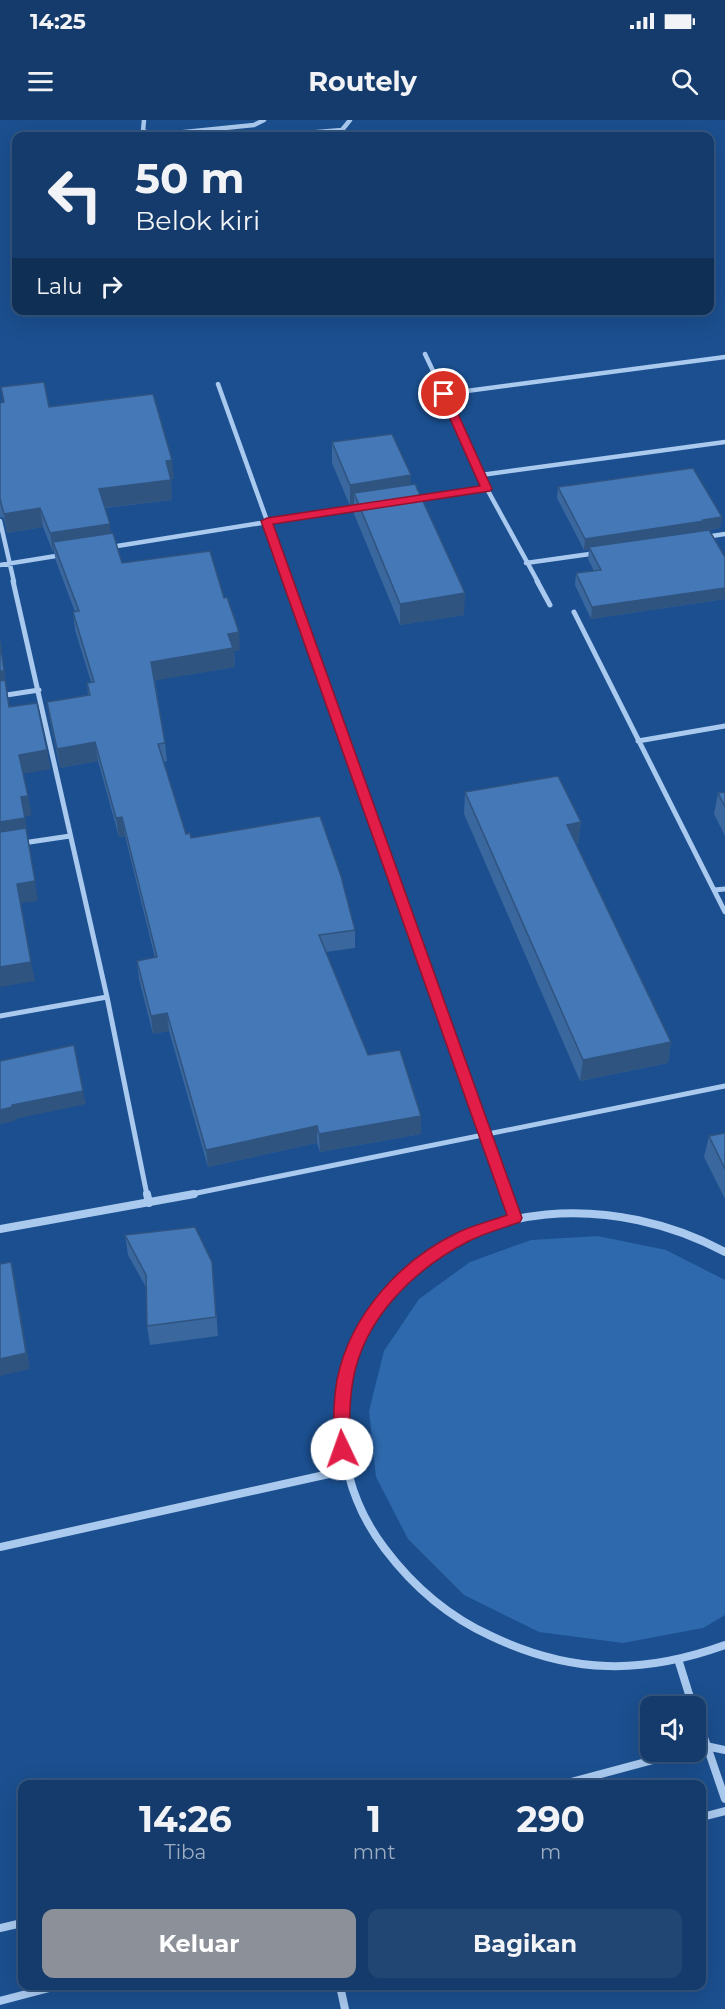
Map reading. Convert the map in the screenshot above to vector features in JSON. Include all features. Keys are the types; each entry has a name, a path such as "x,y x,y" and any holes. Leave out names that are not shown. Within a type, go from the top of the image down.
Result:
{"street":[{"path":"185,132 254,125 264,120"},
{"path":"318,132 342,130 350,120"},
{"path":"426,354 487,489 550,605"},
{"path":"444,394 725,357"},
{"path":"218,384 515,1218"},
{"path":"481,475 725,442"},
{"path":"405,501 487,489"},
{"path":"103,548 371,506"},
{"path":"0,521 107,997 149,1203"},
{"path":"702,537 725,534"},
{"path":"526,563 608,551"},
{"path":"0,565 68,554"},
{"path":"574,612 725,912"},
{"path":"0,696 39,690"},
{"path":"638,741 725,726"},
{"path":"12,845 70,836"},
{"path":"714,890 725,889"},
{"path":"0,1016 107,997"},
{"path":"0,1229 149,1203 725,1086"},
{"path":"725,1252 676,1228 636,1218 595,1212 555,1213 515,1218 480,1229 448,1244 419,1264 393,1287 373,1314 356,1345 345,1378 341,1413 342,1449 365,1521 386,1554 413,1585 445,1612 482,1634 522,1652 565,1663 609,1667 652,1665 698,1656 725,1645"},
{"path":"0,1547 347,1470"},
{"path":"678,1659 690,1696"},
{"path":"706,1746 725,1750"},
{"path":"706,1746 725,1799"},
{"path":"579,1780 646,1762"},
{"path":"706,1816 725,1811"},
{"path":"0,1928 18,1924"},
{"path":"0,2001 42,1990"},
{"path":"341,1990 345,2009"}],"shaded area":[{"path":"598,1236 666,1250 725,1280 725,1615 703,1628 623,1643 539,1632 464,1595 408,1539 376,1477 369,1411 384,1351 419,1299 470,1262 531,1240"}],"building":[{"path":"44,382 49,407 153,394 172,460 166,461 171,480 99,489 110,524 50,533 40,508 4,514 0,499 0,403 4,402 1,387"},
{"path":"392,434 411,475 350,485 332,442"},
{"path":"693,468 722,517 585,539 558,487"},
{"path":"415,484 465,593 400,604 354,493"},
{"path":"709,530 725,557 725,588 592,607 576,573 601,570 589,547"},
{"path":"113,533 122,563 210,551 224,598 227,597 239,632 228,634 233,648 151,662 165,743 158,744 186,834 190,833 191,838 320,816 341,876 355,930 319,935 368,1055 400,1050 421,1116 319,1134 317,1126 206,1150 167,1013 151,1016 137,961 157,957 122,817 116,818 95,742 57,749 47,702 90,695 87,683 94,682 73,612 79,611 53,542"},
{"path":"0,642 4,671 0,671"},
{"path":"5,680 9,707 37,703 47,750 19,755 28,796 21,797 25,818 0,822 0,681"},
{"path":"558,776 581,822 567,825 671,1042 583,1060 465,792"},
{"path":"725,792 725,807 718,793"},
{"path":"26,828 35,881 17,884 31,962 0,967 0,832"},
{"path":"74,1045 83,1091 12,1105 12,1107 0,1110 0,1061"},
{"path":"725,1133 725,1169 709,1136"},
{"path":"195,1227 212,1262 216,1317 147,1326 146,1275 125,1235"},
{"path":"11,1262 26,1353 0,1359 0,1264"}],"route":[{"path":"342,1449 341,1413 345,1378 356,1345 373,1314 393,1287 419,1264 448,1244 480,1229 515,1218 267,521 487,489 444,394"}]}
